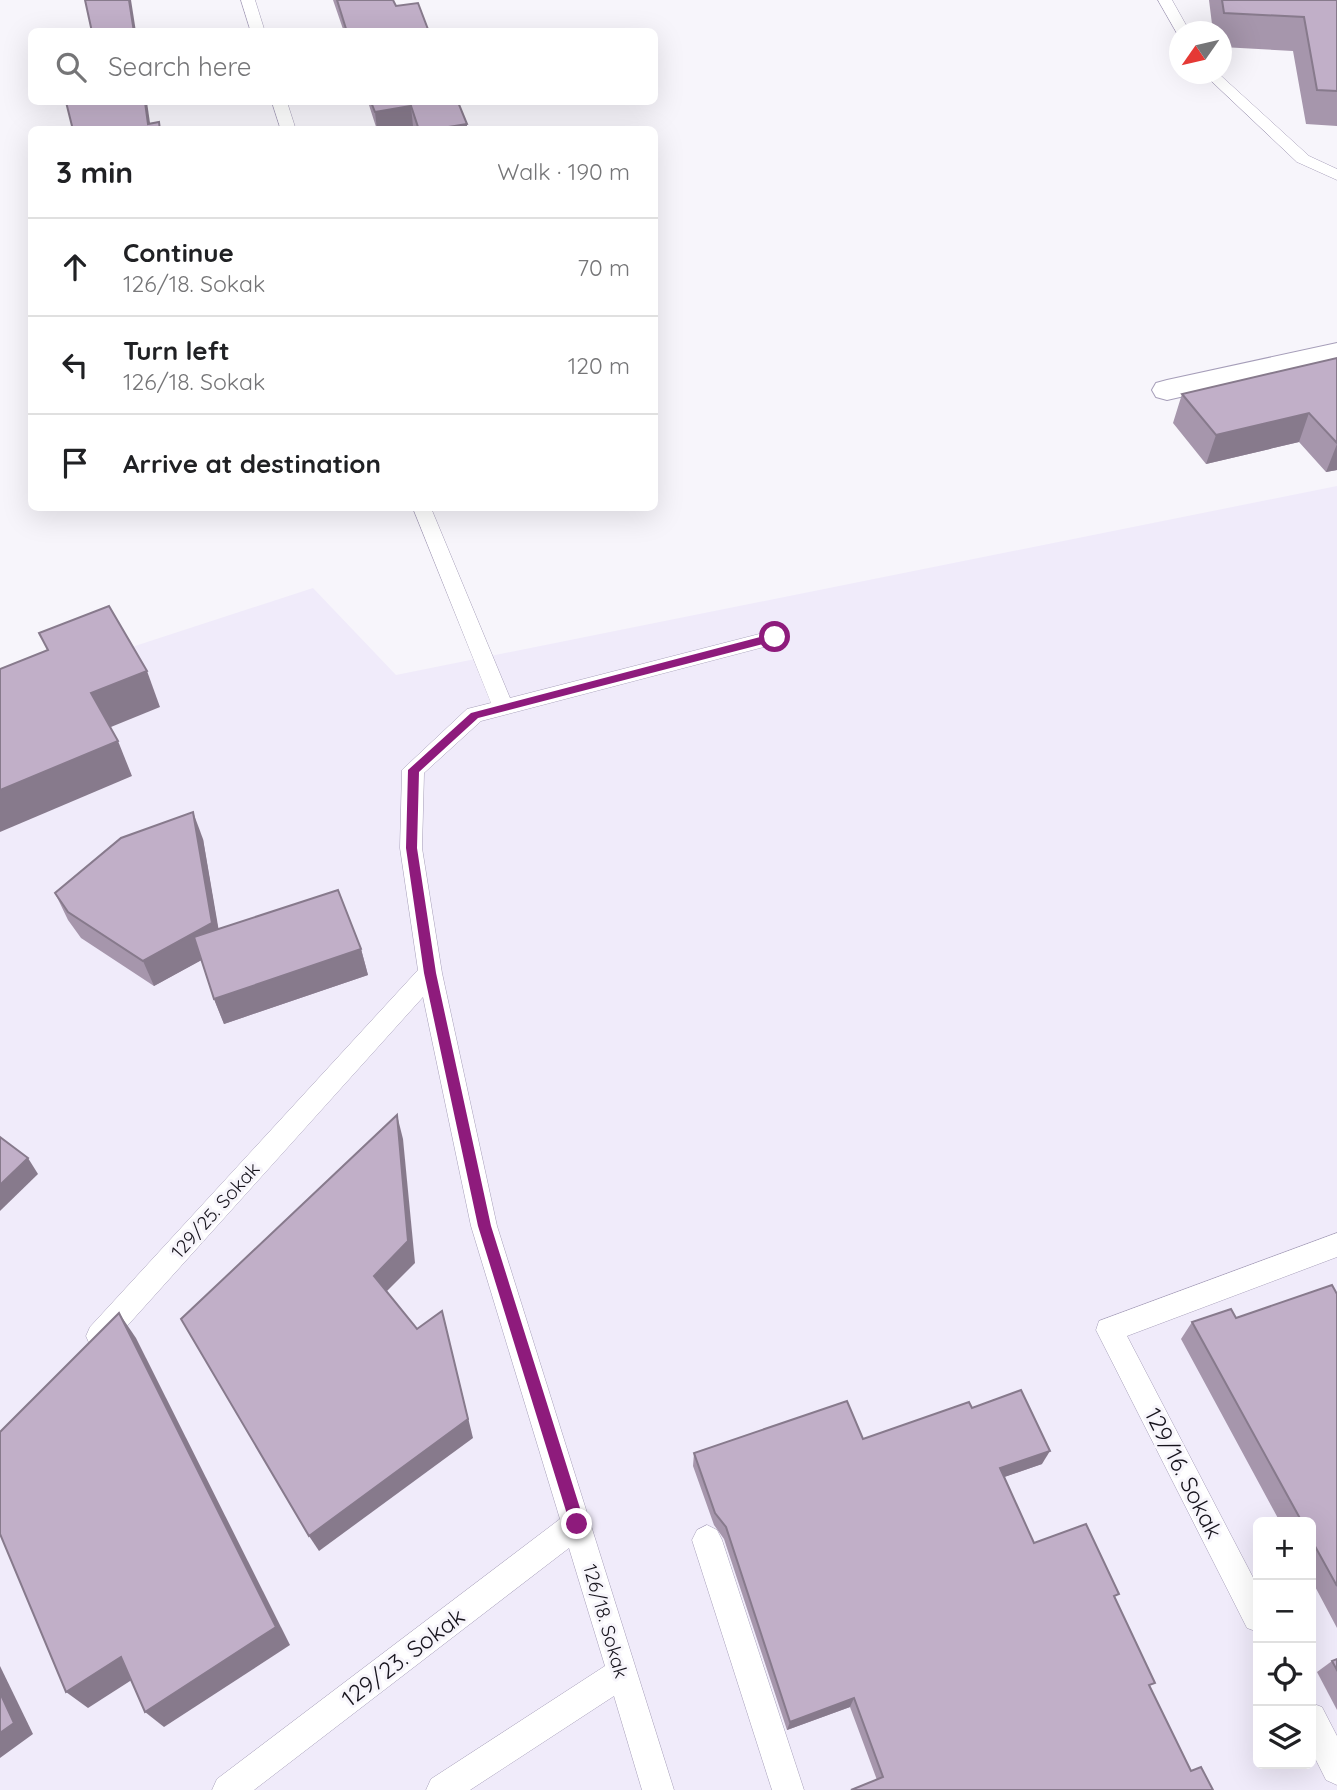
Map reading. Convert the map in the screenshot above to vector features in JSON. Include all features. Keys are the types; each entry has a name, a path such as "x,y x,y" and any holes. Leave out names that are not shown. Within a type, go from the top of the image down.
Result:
{"street":[{"path":"1167,390 1337,352"}],"lane":[{"path":"248,0 257,28"},
{"path":"1165,0 1177,21"},
{"path":"1223,84 1303,159 1337,175"},
{"path":"281,105 288,126"},
{"path":"423,511 503,708"},
{"name":"126/18. Sokak","path":"657,1790 484,1226 430,973 411,848 414,770 474,715 775,637"},
{"name":"129/25. Sokak","path":"84,1353 430,973"},
{"path":"1109,1330 1337,1245"},
{"name":"129/16. Sokak","path":"1109,1330 1253,1607"},
{"name":"129/23. Sokak","path":"228,1790 577,1524"},
{"path":"707,1540 788,1790"},
{"path":"442,1790 621,1673"},
{"path":"1316,1728 1337,1769"}],"shaded area":[{"path":"1337,486 1337,1790 0,1790 0,690 313,588 396,675"}],"building":[{"path":"85,0 129,0 133,28 91,28"},
{"path":"337,0 393,0 396,6 418,3 427,28 346,28"},
{"path":"1222,0 1337,0 1337,91 1317,90 1304,17 1224,13"},
{"path":"67,105 145,105 148,124 159,122 160,126 72,126"},
{"path":"372,105 459,105 467,124 418,126 411,106 375,112"},
{"path":"1337,358 1337,443 1309,413 1216,435 1182,394"},
{"path":"109,606 147,671 91,693 118,741 0,790 0,669 48,650 39,633"},
{"path":"193,812 212,923 143,961 68,912 55,893 121,838"},
{"path":"338,890 361,949 214,999 194,937"},
{"path":"397,1115 408,1241 374,1276 417,1329 442,1311 468,1419 309,1536 181,1319"},
{"path":"0,1137 28,1158 0,1185"},
{"path":"1332,1285 1337,1294 1337,1586 1316,1548 1316,1517 1299,1517 1192,1322 1231,1309 1236,1318"},
{"path":"119,1313 276,1627 145,1712 121,1657 66,1692 0,1534 0,1432"},
{"path":"1021,1390 1050,1451 1000,1468 1034,1543 1086,1524 1119,1594 1114,1596 1155,1683 1149,1685 1191,1771 1201,1767 1213,1790 851,1790 883,1777 854,1698 790,1722 726,1527 715,1513 694,1453 847,1401 863,1439 969,1402 972,1408"},
{"path":"0,1693 14,1723 0,1733"}],"route":[{"path":"577,1524 484,1226 430,973 411,848 414,770 474,715 775,637"}]}
